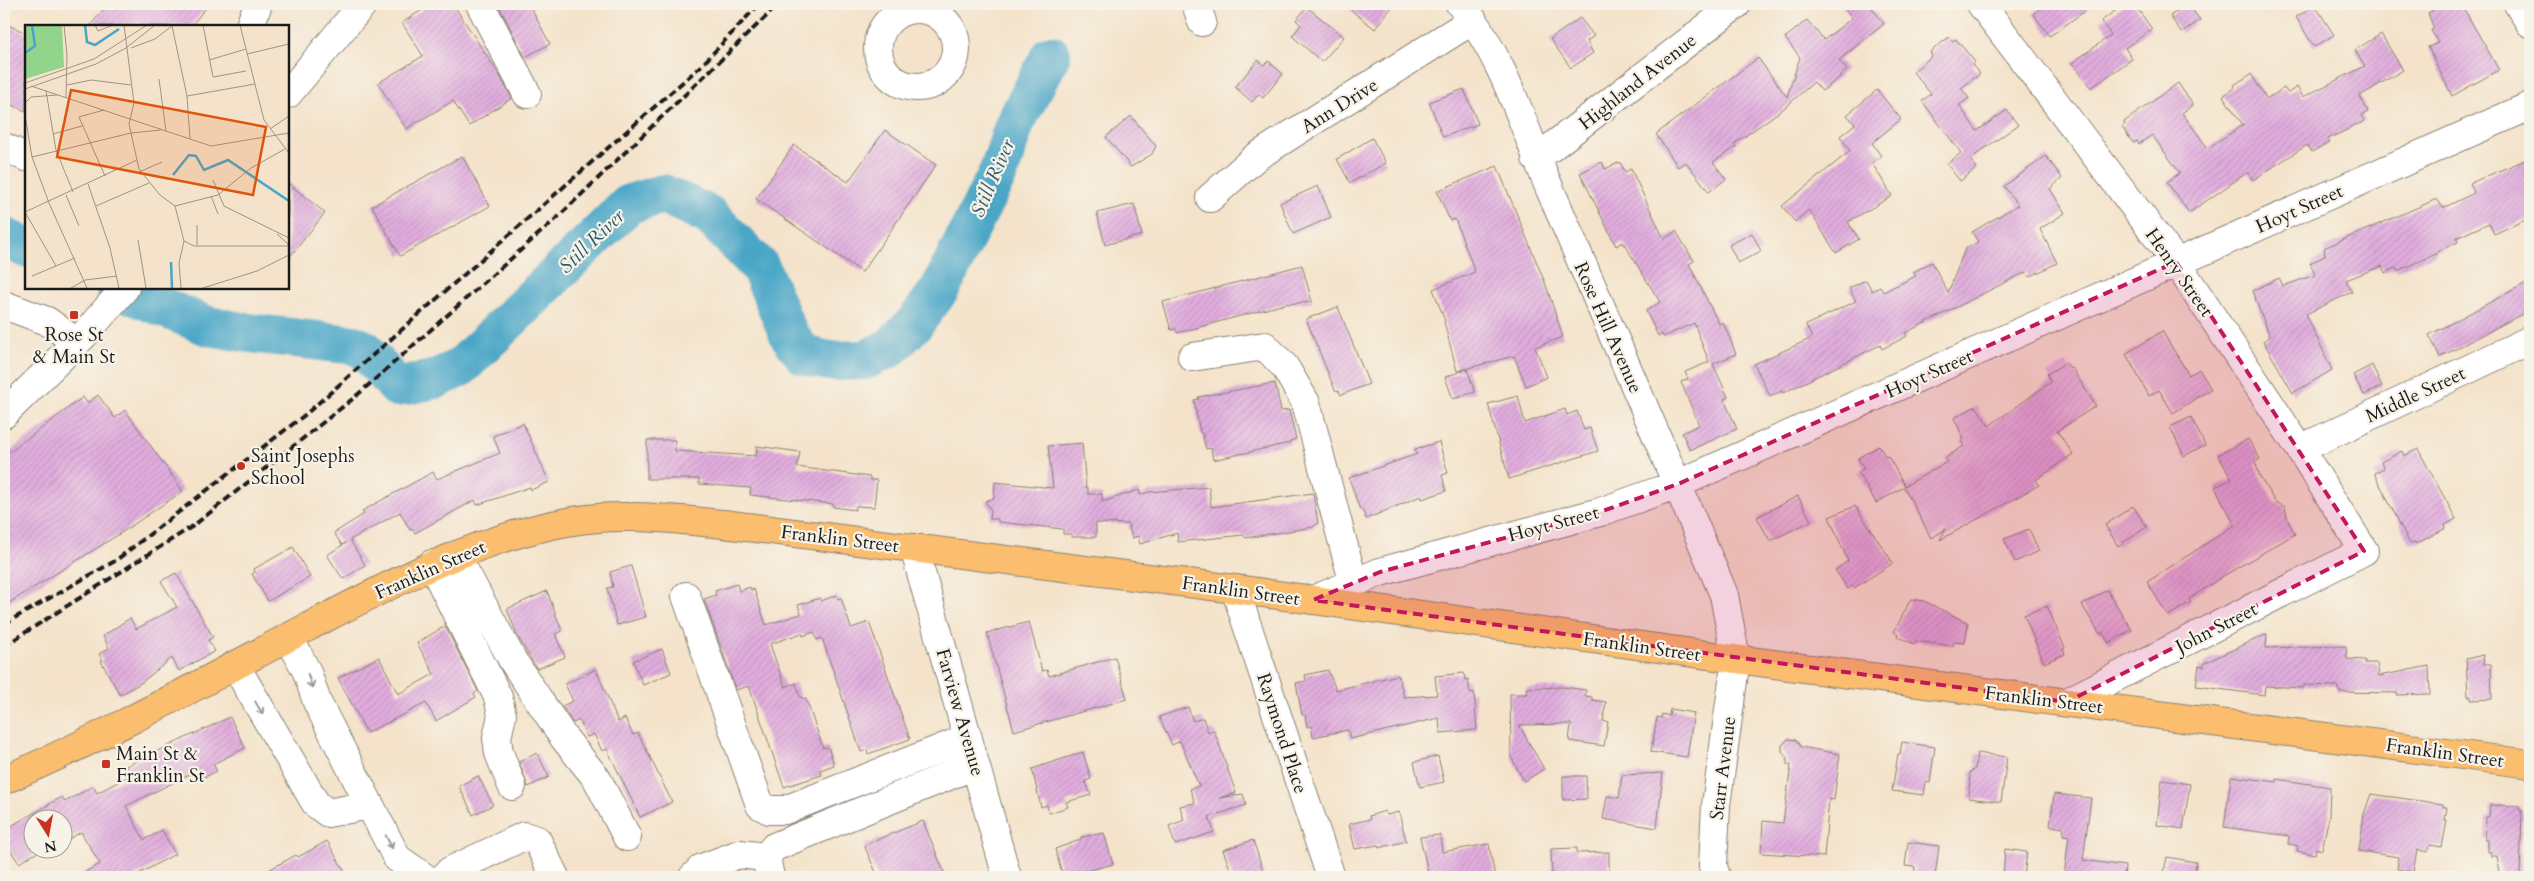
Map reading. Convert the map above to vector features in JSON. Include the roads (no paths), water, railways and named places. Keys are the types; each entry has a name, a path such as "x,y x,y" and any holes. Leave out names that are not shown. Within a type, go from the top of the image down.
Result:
{"main road":[{"name":"Franklin Street","path":"4,780 71,750 289,637 444,560 490,542 567,522 637,515 1235,589 1736,659 2530,764"}],"street":[{"path":"250,25 258,4"},
{"path":"289,93 363,4"},
{"path":"480,4 527,94"},
{"name":"Highland Avenue","path":"1536,159 1737,4"},
{"name":"Henry Street","path":"1981,4 2176,262 2300,449 2364,551"},
{"path":"2518,4 2530,23"},
{"name":"Rose Hill Avenue","path":"1467,12 1505,80 1536,159 1678,484 1724,595 1736,659"},
{"name":"Ann Drive","path":"1210,198 1256,157 1467,12"},
{"name":"Hoyt Street","path":"1313,600 1354,581 1474,544 1600,512 1678,484 2530,106"},
{"path":"4,147 25,157"},
{"path":"4,414 80,338 124,289"},
{"path":"4,305 47,321 80,338"},
{"name":"Middle Street","path":"2300,449 2530,340"},
{"path":"1192,357 1264,346 1285,367 1306,403 1354,581"},
{"name":"Farview Avenue","path":"914,548 1007,877"},
{"name":"John Street","path":"2067,702 2364,551"},
{"path":"444,560 498,697 502,715 498,738 499,753 512,786"},
{"path":"444,560 564,738 597,779 627,837"},
{"name":"Raymond Place","path":"1235,589 1331,877"},
{"path":"686,596 760,805 769,810 785,810 968,738"},
{"path":"289,637 307,672 317,702 397,858 424,877"},
{"name":"Starr Avenue","path":"1716,877 1713,866 1716,805 1736,659"},
{"path":"235,665 316,804 328,812 370,805"},
{"path":"693,877 702,868 739,854 768,867 774,847 975,764"},
{"path":"444,877 450,870 524,836 537,840 555,877"}],"waterway":[{"name":"Still River","path":"118,289 208,326 249,333 354,345 365,350 397,387 436,379 461,367 629,204 663,194 709,215 760,267 789,335 804,355 829,361 865,360 890,348 915,323 940,289 999,171 1015,123 1051,55"},
{"name":"Still River","path":"4,237 25,248"}],"railway":[{"path":"4,624 115,561 306,414 702,65 759,4"},
{"path":"4,646 193,526 355,397 558,217 779,4"}],"place":[{"name":"Rose St & Main St","path":"74,315"},
{"name":"Saint Josephs School","path":"241,466"},
{"name":"Main St & Franklin St","path":"106,764"}]}
